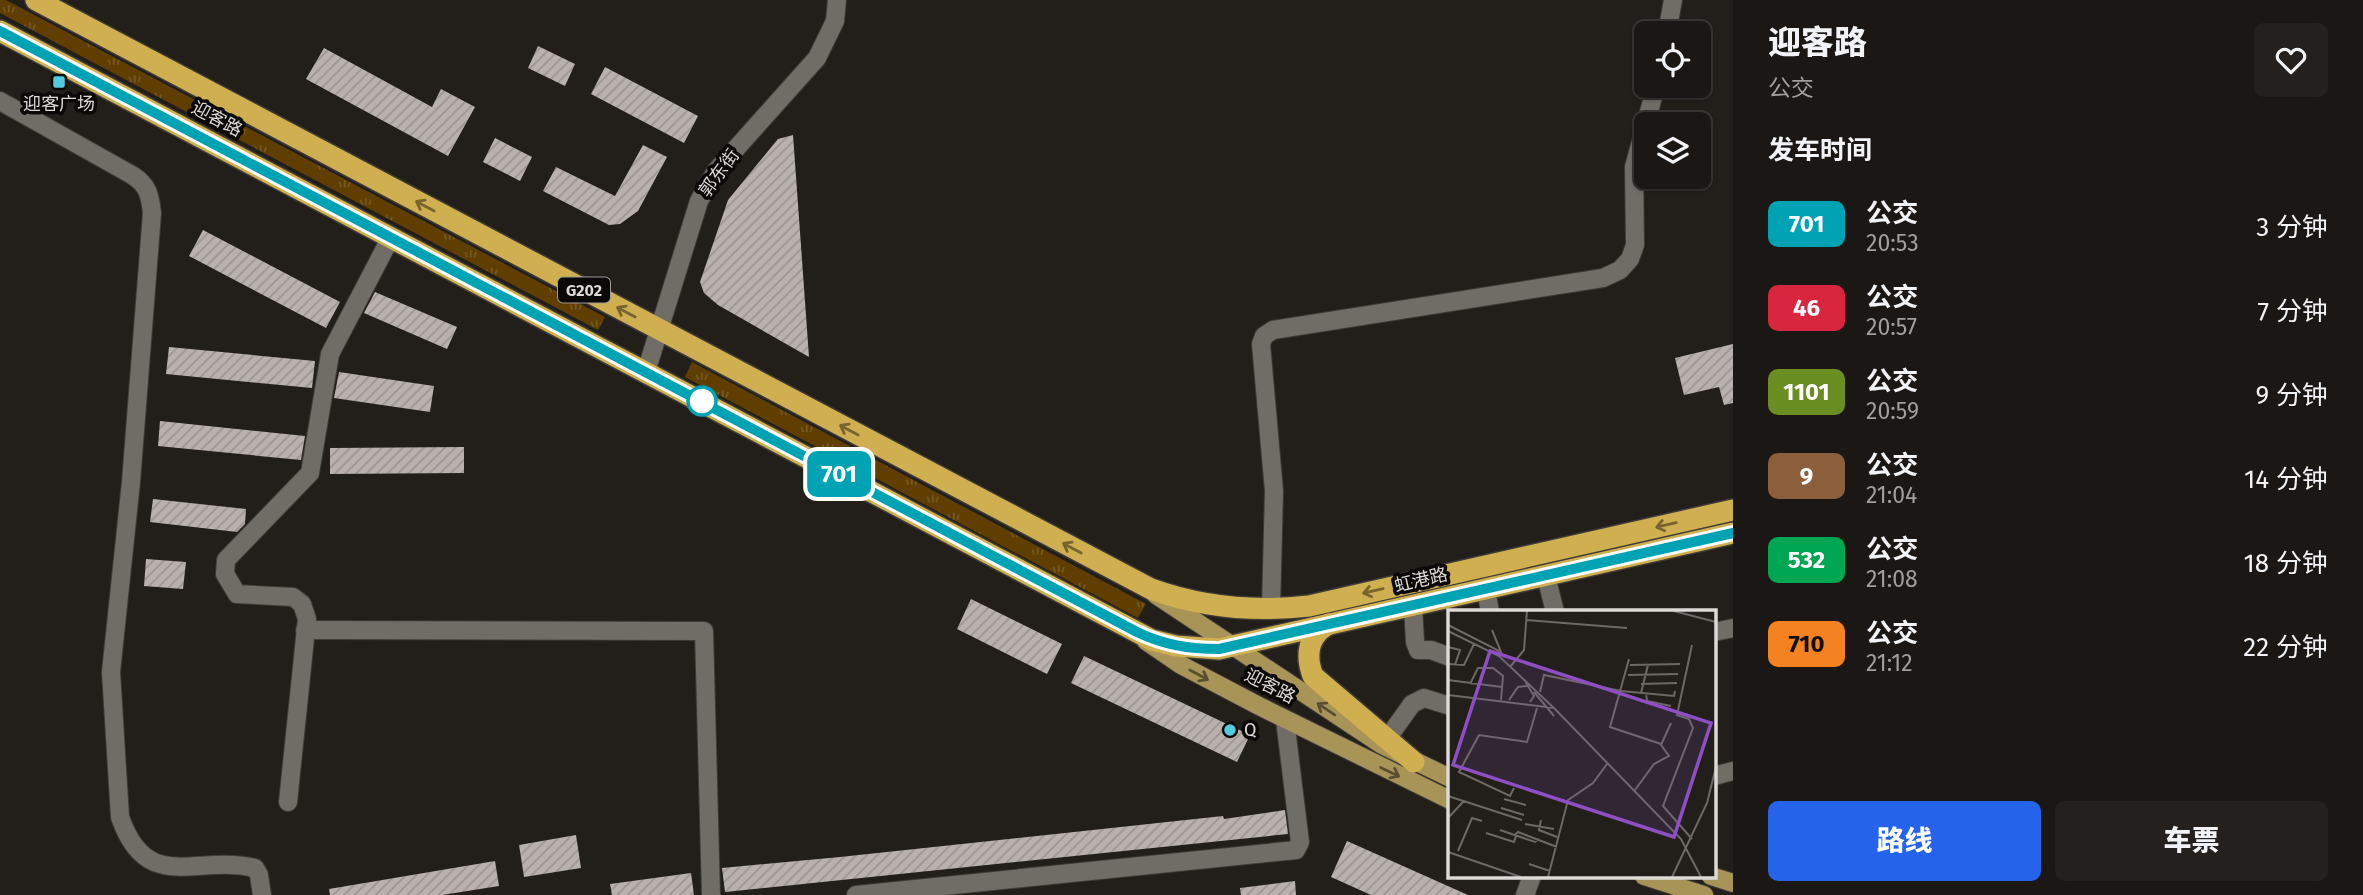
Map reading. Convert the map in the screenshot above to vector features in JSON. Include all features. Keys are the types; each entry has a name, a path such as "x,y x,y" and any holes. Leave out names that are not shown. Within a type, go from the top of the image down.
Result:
{"highway":[{"name":"迎客路","path":"36,0 1132,579"},
{"name":"迎客路","path":"0,31 1122,624"},
{"name":"虹港路","path":"1132,579 1178,599 1224,606 1309,606 1733,510"},
{"name":"虹港路","path":"1122,624 1152,639 1176,646 1219,649 1733,533"},
{"path":"1329,624 1320,629 1310,645 1308,656 1314,676 1414,762"}],"main road":[{"name":"迎客路","path":"1132,579 1348,723 1414,762 1448,777"},
{"name":"迎客路","path":"1122,624 1181,666 1448,799"},
{"path":"1650,878 1704,895"},
{"path":"1716,878 1733,883"}],"street":[{"name":"郭东街","path":"646,372 699,201 716,172 817,58 835,22 837,0"},
{"path":"1669,21 1673,0"},
{"path":"1271,608 1274,491 1261,344 1264,336 1273,330 1603,278 1619,270 1630,259 1635,245 1634,167 1653,98"},
{"path":"0,102 142,181 150,194 151,227 131,482 111,672 120,817 127,839 142,859 166,869 242,865 255,868 260,875 262,895"},
{"path":"288,802 306,619 302,604 293,597 236,594 225,574 226,560 310,472 330,354 391,237"},
{"path":"1546,576 1555,610"},
{"path":"1486,589 1490,610"},
{"path":"1413,606 1415,642 1419,650 1431,650 1448,656"},
{"path":"306,630 704,631 711,895"},
{"path":"1387,739 1412,704 1424,698 1448,705"},
{"path":"856,895 1296,850 1300,842 1285,720"},
{"path":"1716,775 1733,771"},
{"path":"1525,895 1531,878"}],"green space":[{"path":"0,0 6,0 605,317 598,330 0,13"},
{"path":"692,362 1146,604 1138,618 685,377"}],"building":[{"path":"538,46 575,64 565,86 528,68"},
{"path":"324,48 432,107 441,89 475,107 448,156 306,79"},
{"path":"605,67 698,116 684,143 591,94"},
{"path":"793,135 809,357 718,305 704,293 700,282 728,200 778,139"},
{"path":"495,138 532,157 520,181 483,162"},
{"path":"643,145 667,157 638,211 620,224 609,225 543,191 556,167 615,196"},
{"path":"203,230 340,302 326,328 189,256"},
{"path":"375,292 457,327 447,349 364,313"},
{"path":"1733,344 1733,403 1724,405 1719,387 1684,395 1675,358"},
{"path":"169,347 315,361 312,388 166,374"},
{"path":"339,372 434,386 430,412 334,398"},
{"path":"160,421 305,436 301,460 158,446"},
{"path":"464,447 464,473 330,474 330,448"},
{"path":"153,499 246,509 245,524 237,532 150,522"},
{"path":"146,559 186,562 183,589 144,586"},
{"path":"971,599 1062,644 1047,674 957,629"},
{"path":"1084,656 1250,735 1237,762 1071,683"},
{"path":"1285,810 1288,834 725,892 722,868 1223,816 1224,819"},
{"path":"576,835 581,868 524,877 519,845"},
{"path":"1347,841 1468,895 1371,895 1331,877"},
{"path":"495,861 499,886 442,895 330,895 329,889"},
{"path":"691,873 694,895 612,895 610,884"},
{"path":"1295,881 1296,895 1241,895 1240,888"}],"bus line":[{"name":"701","path":"0,31 1137,632 1176,646 1219,649 1733,533"}],"place":[{"name":"迎客广场","path":"59,82"},
{"name":"Q","path":"1230,730"}]}
